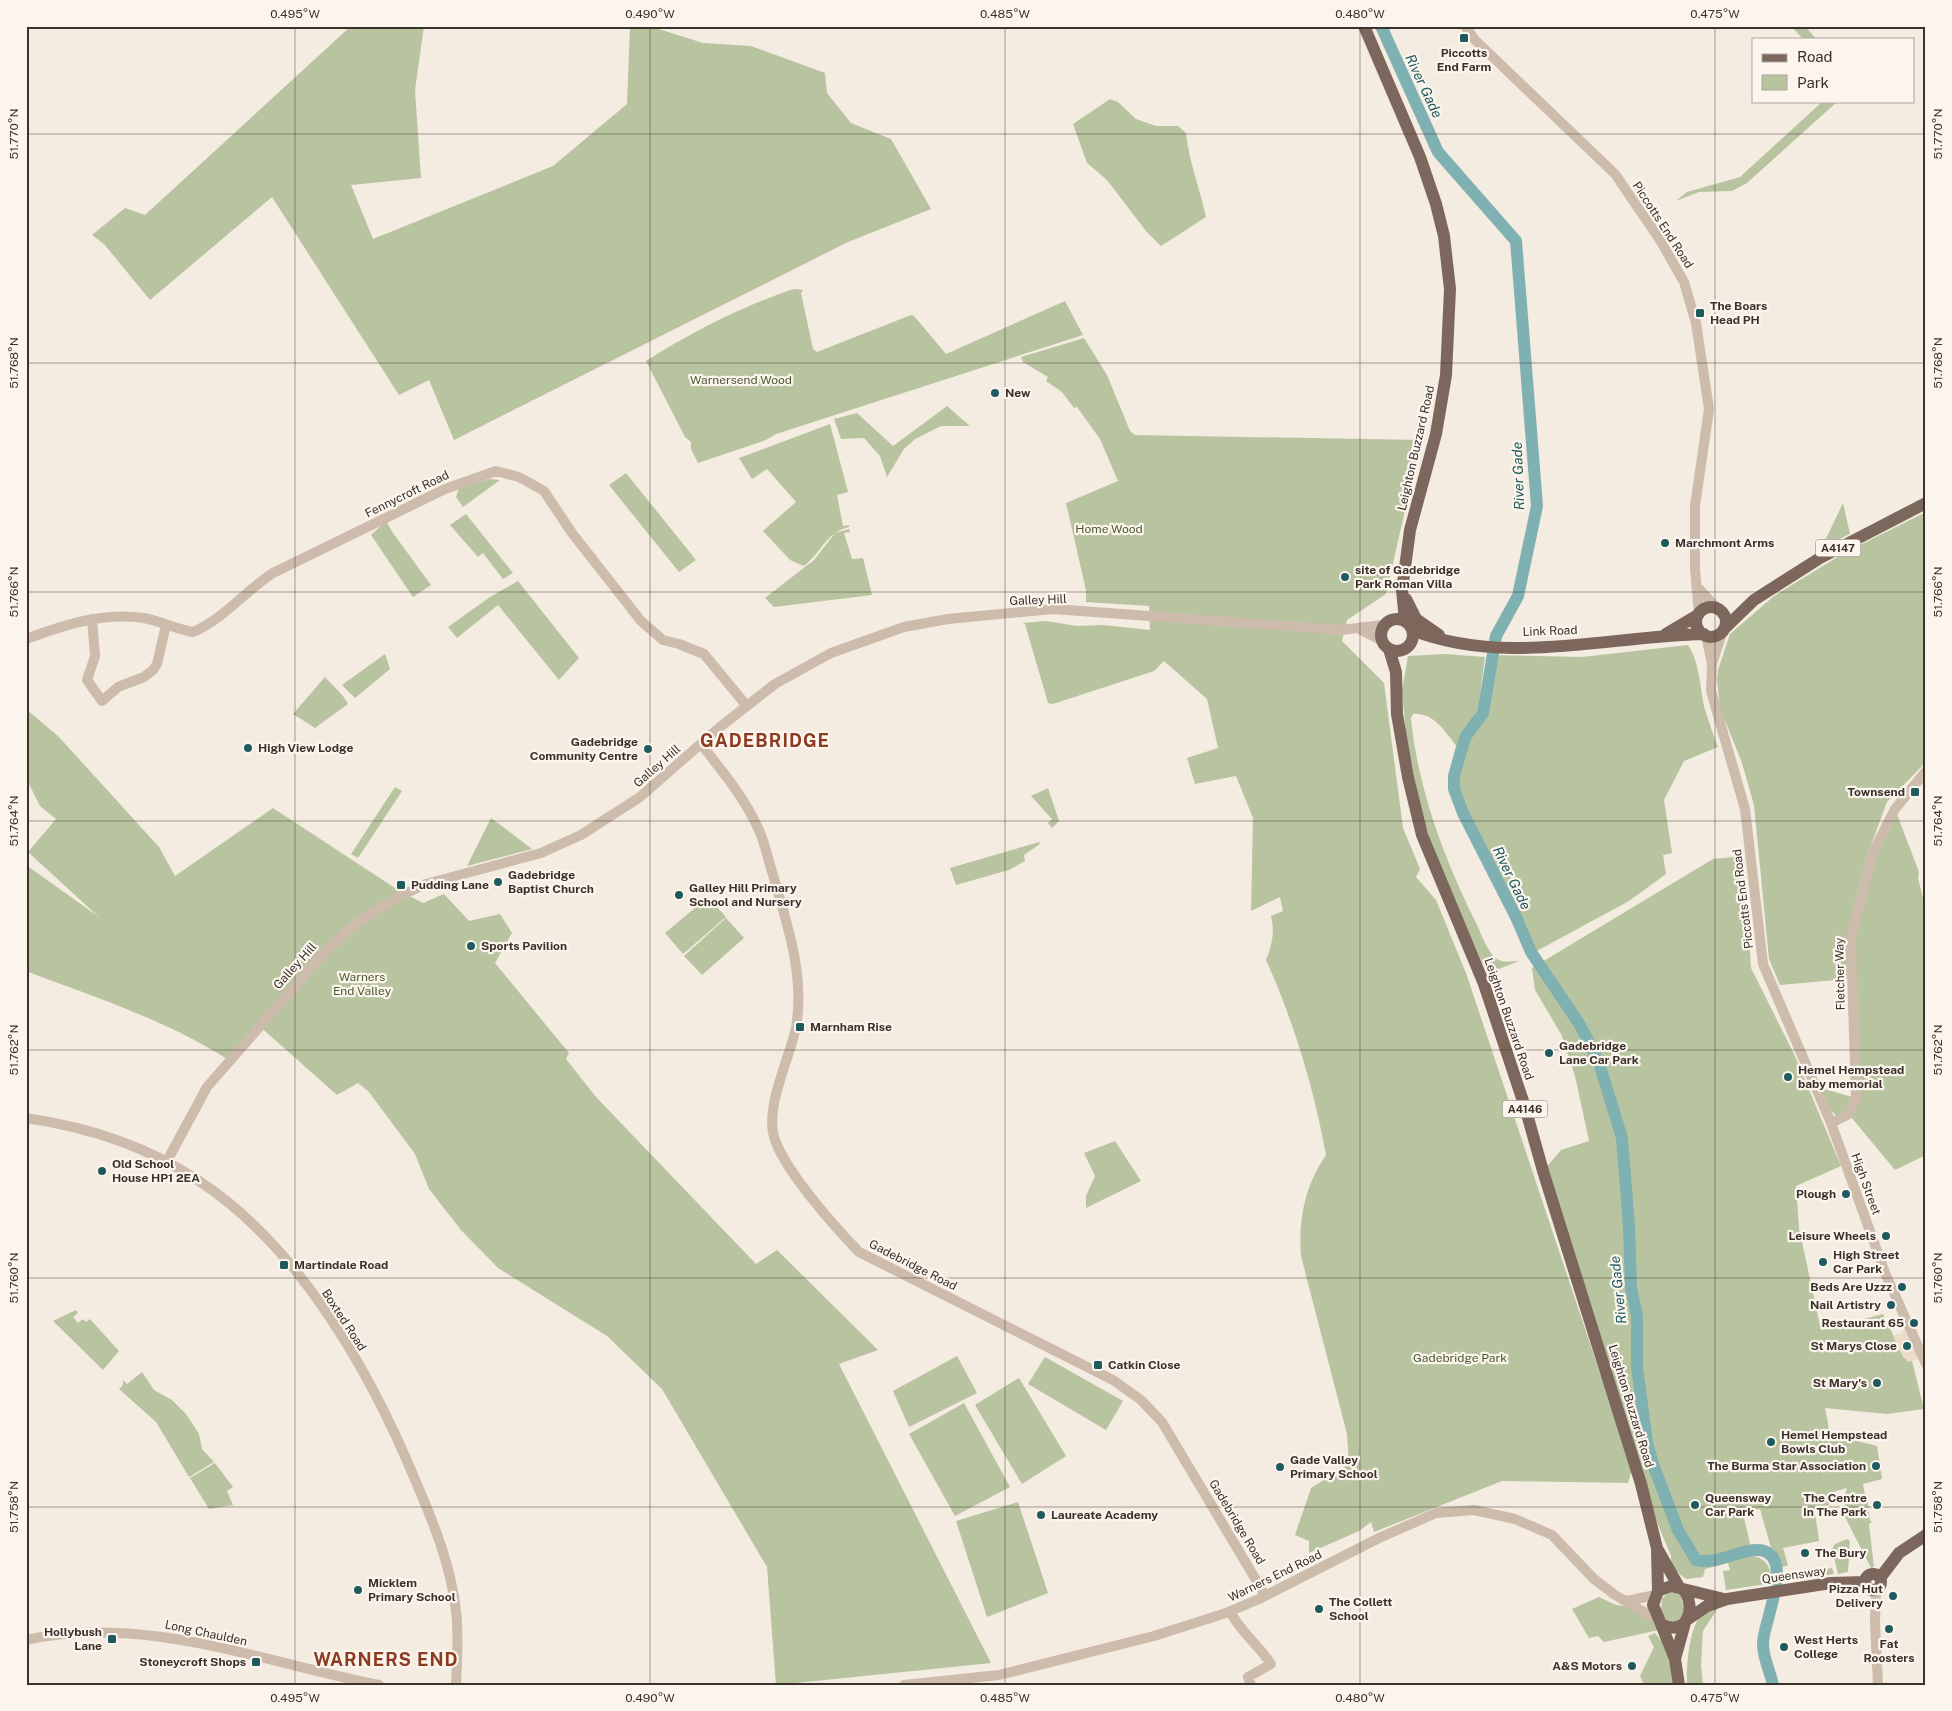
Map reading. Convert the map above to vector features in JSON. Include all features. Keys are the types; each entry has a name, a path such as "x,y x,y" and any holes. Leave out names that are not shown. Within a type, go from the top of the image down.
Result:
{"main road":[{"name":"Leighton Buzzard Road","path":"1364,26 1420,157 1436,204 1444,236 1450,289 1446,375 1436,434 1410,530 1402,590 1386,623"},
{"name":"Link Road","path":"1406,648 1439,641 1477,646 1560,646 1661,636 1713,636 1724,629 1754,600 1820,558 1926,503"},
{"name":"Leighton Buzzard Road","path":"1402,590 1409,626"},
{"path":"1402,590 1416,619 1432,631 1456,643"},
{"name":"Link Road","path":"1661,636 1698,615 1706,608 1733,608 1754,600"},
{"path":"1717,608 1725,617 1724,629"},
{"path":"1698,615 1697,626 1705,635"},
{"path":"1394,619 1409,626 1412,642 1406,648 1385,645 1386,623 1394,619"},
{"name":"Link Road","path":"1409,626 1439,641"},
{"name":"Leighton Buzzard Road","path":"1385,645 1396,672 1398,714 1406,768 1422,835 1470,949 1502,1034 1641,1484 1657,1548 1657,1593"},
{"name":"Leighton Buzzard Road","path":"1396,672 1406,648"},
{"path":"1874,1583 1899,1553 1926,1535"},
{"name":"Leighton Buzzard Road","path":"1657,1548 1681,1588"},
{"name":"Queensway","path":"1687,1621 1707,1606 1727,1599 1831,1584 1874,1583"},
{"path":"1675,1659 1687,1621 1688,1601 1681,1588 1667,1586 1657,1593 1654,1605 1675,1659 1679,1685"},
{"name":"Queensway","path":"1681,1588 1727,1599"},
{"path":"1660,1622 1676,1628 1687,1621"}],"street":[{"name":"Piccotts End Road","path":"1465,26 1475,40 1615,174 1660,240 1684,282 1696,323 1709,409 1695,506 1695,569 1698,588 1698,615"},
{"name":"Fennycroft Road","path":"26,639 65,624 92,619 143,618 193,632 205,626 256,584 273,573 445,489 496,471 519,477 544,491 572,533 641,621 663,640 704,654 746,705"},
{"path":"1698,588 1717,608"},
{"name":"Galley Hill","path":"167,1161 207,1087 325,952 356,922 402,895 426,884 541,853 582,835 640,797 746,705 775,684 831,653 904,627 948,619 1053,609 1341,630 1361,630 1386,623"},
{"path":"92,619 94,656 87,680 102,701 118,687 144,677 153,670 157,664 166,625"},
{"name":"Piccotts End Road","path":"1712,664 1724,629"},
{"name":"Galley Hill","path":"1361,630 1385,645"},
{"name":"Piccotts End Road","path":"1705,635 1712,664 1711,691 1745,809 1763,964 1831,1123"},
{"name":"Gadebridge Road","path":"701,744 744,801 760,830 791,941 798,977 796,1026 773,1118 774,1135 781,1156 838,1230 859,1252 1113,1380 1141,1400 1162,1422 1265,1595"},
{"name":"Fletcher Way","path":"1831,1123 1848,1114 1856,1099 1851,937 1874,850 1895,809 1926,771"},
{"name":"Boxted Road","path":"26,1118 60,1123 111,1137 167,1161 201,1182 241,1214 276,1247 310,1290 366,1376 394,1429 435,1527 445,1559 456,1611 458,1639 456,1685"},
{"name":"High Street","path":"1831,1123 1886,1273 1926,1364"},
{"name":"Warners End Road","path":"904,1685 999,1675 1154,1636 1230,1611 1265,1595 1272,1594 1379,1538 1436,1513 1474,1510 1515,1519 1552,1535 1594,1579 1660,1622"},
{"path":"1874,1583 1878,1685"},
{"path":"1626,1601 1657,1593"},
{"path":"1230,1611 1235,1622 1261,1649 1271,1664 1250,1681"},
{"name":"Long Chaulden","path":"26,1640 92,1631 143,1634 379,1685"}],"green space":[{"path":"351,26 424,26 415,90 421,178 351,185 373,239 553,166 627,104 630,26 649,26 703,43 751,46 825,73 827,93 851,123 891,139 931,209 848,242 454,440 429,380 399,395 272,197 150,300 104,244 92,235 125,208 145,215"},
{"path":"1791,26 1805,26 1815,38 1802,38"},
{"path":"1110,99 1118,102 1136,119 1156,126 1178,126 1186,133 1206,217 1161,246 1146,231 1107,180 1087,163 1073,124"},
{"path":"1822,102 1837,102 1747,183 1732,191 1699,192 1676,201 1687,192 1740,177"},
{"name":"Warnersend Wood","path":"797,289 803,290 801,293 813,349 817,352 911,315 914,316 946,354 1065,301 1083,335 776,434 766,440 698,463 691,449 691,442 685,437 646,361 681,340 734,313 771,297"},
{"name":"Gadebridge Park","path":"1084,338 1107,375 1130,431 1135,435 1421,440 1386,594 1347,620 1342,641 1384,683 1403,828 1420,869 1416,877 1436,900 1466,973 1632,1469 1628,1483 1502,1481 1374,1532 1371,1522 1359,1531 1309,1553 1309,1541 1295,1535 1311,1488 1349,1464 1347,1434 1301,1256 1300,1243 1304,1203 1313,1178 1326,1155 1316,1105 1302,1056 1286,1007 1266,960 1272,938 1271,916 1283,911 1280,897 1251,911 1253,818 1236,776 1195,784 1187,758 1218,748 1207,699 1164,661 1154,671 1053,704 1048,703 1025,624 1022,623 1046,621 1077,626 1103,625 1150,630 1149,606 1086,602 1086,590 1066,503 1118,481 1100,439 1077,407 1074,408 1062,392 1046,381 1048,377 1023,362 1021,357"},
{"path":"947,406 970,426 941,426 915,439 904,449 887,477 880,456 864,438 841,439 834,419 857,413 893,446"},
{"path":"830,424 848,492 837,495 843,526 849,525 849,527 829,538 804,566 790,560 763,531 796,502 767,469 752,479 739,458"},
{"path":"626,473 696,560 679,572 609,485"},
{"path":"490,479 500,480 463,507 456,497 459,488"},
{"path":"1843,503 1850,534 1822,547"},
{"path":"1926,512 1926,762 1887,802 1868,853 1847,934 1847,979 1780,985 1769,959 1754,805 1742,763 1720,708 1717,680 1718,670 1730,634 1774,596 1844,553"},
{"path":"466,514 513,573 503,579 483,553 478,557 450,525"},
{"path":"386,521 431,585 413,597 371,535"},
{"path":"849,529 850,532 844,533 852,559 863,558 872,595 774,607 765,598 814,560 835,533"},
{"path":"518,581 579,658 559,680 498,605 457,638 448,627 490,597"},
{"path":"1688,645 1695,660 1705,710 1718,747 1684,761 1664,800 1672,853 1663,855 1666,874 1629,901 1533,953 1476,838 1459,793 1458,776 1463,753 1469,740 1481,725 1488,712 1494,655 1582,657"},
{"path":"385,654 390,669 355,698 342,685"},
{"path":"1445,654 1485,657 1478,709 1457,747 1439,724 1427,716 1413,714 1411,718 1420,772 1427,799 1444,851 1455,877 1491,953 1499,960 1519,961 1489,973 1486,971 1442,876 1421,812 1406,733 1402,691 1408,656"},
{"path":"325,677 348,704 315,728 293,714"},
{"name":"Warners End Valley","path":"26,709 59,737 159,847 175,876 273,808 398,890 423,903 444,894 469,921 500,914 512,933 495,963 569,1053 566,1059 596,1097 756,1264 777,1250 878,1350 839,1364 991,1663 776,1685 767,1567 662,1389 607,1336 498,1268 461,1230 429,1189 415,1154 369,1092 358,1083 337,1095 257,1024 227,1059 204,1045 155,1021 26,971 26,865 99,917 28,852 56,819 40,806 26,778"},
{"path":"395,787 402,791 358,858 351,854"},
{"path":"1048,788 1059,821 1052,828 1048,823 1052,819 1031,796"},
{"path":"1895,809 1919,872 1918,878 1926,910 1926,1155 1895,1170 1851,1117 1851,937 1874,850"},
{"path":"491,818 532,849 467,866"},
{"path":"1039,842 1040,844 1024,855 1025,861 1009,870 956,885 950,868"},
{"path":"1744,856 1751,968 1794,1054 1841,1166 1796,1186 1799,1228 1821,1330 1883,1314 1899,1347 1895,1352 1900,1350 1904,1358 1912,1361 1924,1409 1887,1414 1825,1408 1830,1434 1877,1446 1882,1479 1863,1484 1865,1495 1867,1495 1870,1521 1873,1521 1869,1524 1874,1567 1871,1568 1840,1507 1845,1505 1843,1499 1847,1488 1829,1493 1829,1505 1815,1512 1819,1541 1783,1548 1788,1565 1777,1569 1760,1509 1749,1511 1744,1518 1753,1556 1766,1562 1773,1583 1726,1590 1723,1571 1730,1570 1728,1563 1705,1569 1703,1577 1686,1579 1673,1566 1671,1556 1641,1484 1543,1171 1561,1150 1589,1141 1575,1076 1561,1034 1535,990 1532,968 1713,859"},
{"path":"708,897 726,917 683,954 665,933"},
{"path":"726,918 744,938 702,975 684,956"},
{"path":"1821,1088 1852,1097 1849,1109 1837,1116 1829,1109"},
{"path":"1115,1141 1141,1181 1086,1208 1086,1196 1095,1176 1084,1153"},
{"path":"76,1310 78,1313 73,1317 78,1323 83,1319 86,1322 90,1319 119,1351 103,1370 53,1321"},
{"path":"957,1356 977,1393 909,1427 893,1391"},
{"path":"1045,1357 1123,1401 1106,1430 1028,1384"},
{"path":"142,1372 154,1390 172,1400 186,1414 199,1434 202,1449 214,1462 189,1477 156,1422 119,1389 123,1385 123,1380 127,1384"},
{"path":"1019,1378 1066,1456 1022,1484 975,1405"},
{"path":"964,1403 1010,1487 955,1516 909,1434"},
{"path":"215,1463 233,1487 227,1491 233,1505 209,1509 190,1478"},
{"path":"1018,1502 1048,1593 987,1617 956,1521"},
{"path":"1847,1539 1850,1541 1848,1572 1838,1574 1832,1549 1835,1544"},
{"path":"1832,1568 1834,1574 1778,1582 1777,1576"},
{"path":"1670,1592 1680,1594 1685,1613 1676,1622 1666,1620 1661,1611 1662,1598"},
{"path":"1599,1597 1616,1605 1626,1606 1658,1625 1659,1630 1604,1642 1598,1636 1589,1638 1572,1609"},
{"path":"1718,1608 1703,1631 1701,1665 1703,1685 1687,1685 1688,1658 1694,1627 1703,1614"},
{"path":"1655,1633 1668,1649 1674,1685 1644,1685 1640,1676 1654,1647 1648,1636"}],"shaded area":[{"name":"St Marys Close","path":"1907,1327 1919,1359 1908,1362 1900,1350 1895,1352 1894,1349 1898,1347 1893,1336 1901,1333"}],"waterway":[{"name":"River Gade","path":"1381,26 1438,152 1516,241 1537,506 1518,596 1496,636 1483,713 1466,736 1454,776 1454,789 1463,813 1516,917 1531,952 1580,1025 1599,1063 1622,1138 1629,1227 1631,1288 1637,1316 1637,1367 1647,1443 1678,1530 1696,1560 1714,1560 1757,1550 1764,1551 1773,1557 1777,1580 1763,1644 1765,1659 1773,1685"}],"place":[{"name":"Piccotts End Farm","path":"1464,38"},
{"name":"The Boars Head PH","path":"1700,313"},
{"name":"New","path":"995,393"},
{"name":"Marchmont Arms","path":"1665,543"},
{"name":"site of Gadebridge Park Roman Villa","path":"1345,577"},
{"name":"High View Lodge","path":"248,748"},
{"name":"Gadebridge Community Centre","path":"648,749"},
{"name":"Townsend","path":"1915,792"},
{"name":"Gadebridge Baptist Church","path":"498,882"},
{"name":"Pudding Lane","path":"401,885"},
{"name":"Galley Hill Primary School and Nursery","path":"679,895"},
{"name":"Sports Pavilion","path":"471,946"},
{"name":"Marnham Rise","path":"800,1027"},
{"name":"Gadebridge Lane Car Park","path":"1549,1053"},
{"name":"Hemel Hempstead baby memorial","path":"1788,1077"},
{"name":"Old School House HP1 2EA","path":"102,1171"},
{"name":"Plough","path":"1846,1194"},
{"name":"Leisure Wheels","path":"1886,1236"},
{"name":"High Street Car Park","path":"1823,1262"},
{"name":"Martindale Road","path":"284,1265"},
{"name":"Beds Are Uzzz","path":"1902,1287"},
{"name":"Nail Artistry","path":"1891,1305"},
{"name":"Restaurant 65","path":"1914,1323"},
{"name":"St Marys Close","path":"1907,1346"},
{"name":"Catkin Close","path":"1098,1365"},
{"name":"St Mary's","path":"1877,1383"},
{"name":"Hemel Hempstead Bowls Club","path":"1771,1442"},
{"name":"The Burma Star Association","path":"1876,1466"},
{"name":"Gade Valley Primary School","path":"1280,1467"},
{"name":"Queensway Car Park","path":"1695,1505"},
{"name":"The Centre In The Park","path":"1877,1505"},
{"name":"Laureate Academy","path":"1041,1515"},
{"name":"The Bury","path":"1805,1553"},
{"name":"Micklem Primary School","path":"358,1590"},
{"name":"Pizza Hut Delivery","path":"1893,1596"},
{"name":"The Collett School","path":"1319,1609"},
{"name":"Fat Roosters","path":"1889,1629"},
{"name":"Hollybush Lane","path":"112,1639"},
{"name":"West Herts College","path":"1784,1647"},
{"name":"Stoneycroft Shops","path":"256,1662"},
{"name":"A&S Motors","path":"1632,1666"}],"district":[{"name":"GADEBRIDGE","path":"765,741"},
{"name":"WARNERS END","path":"386,1660"}],"park label":[{"name":"Home Wood","path":"1109,529"}]}
